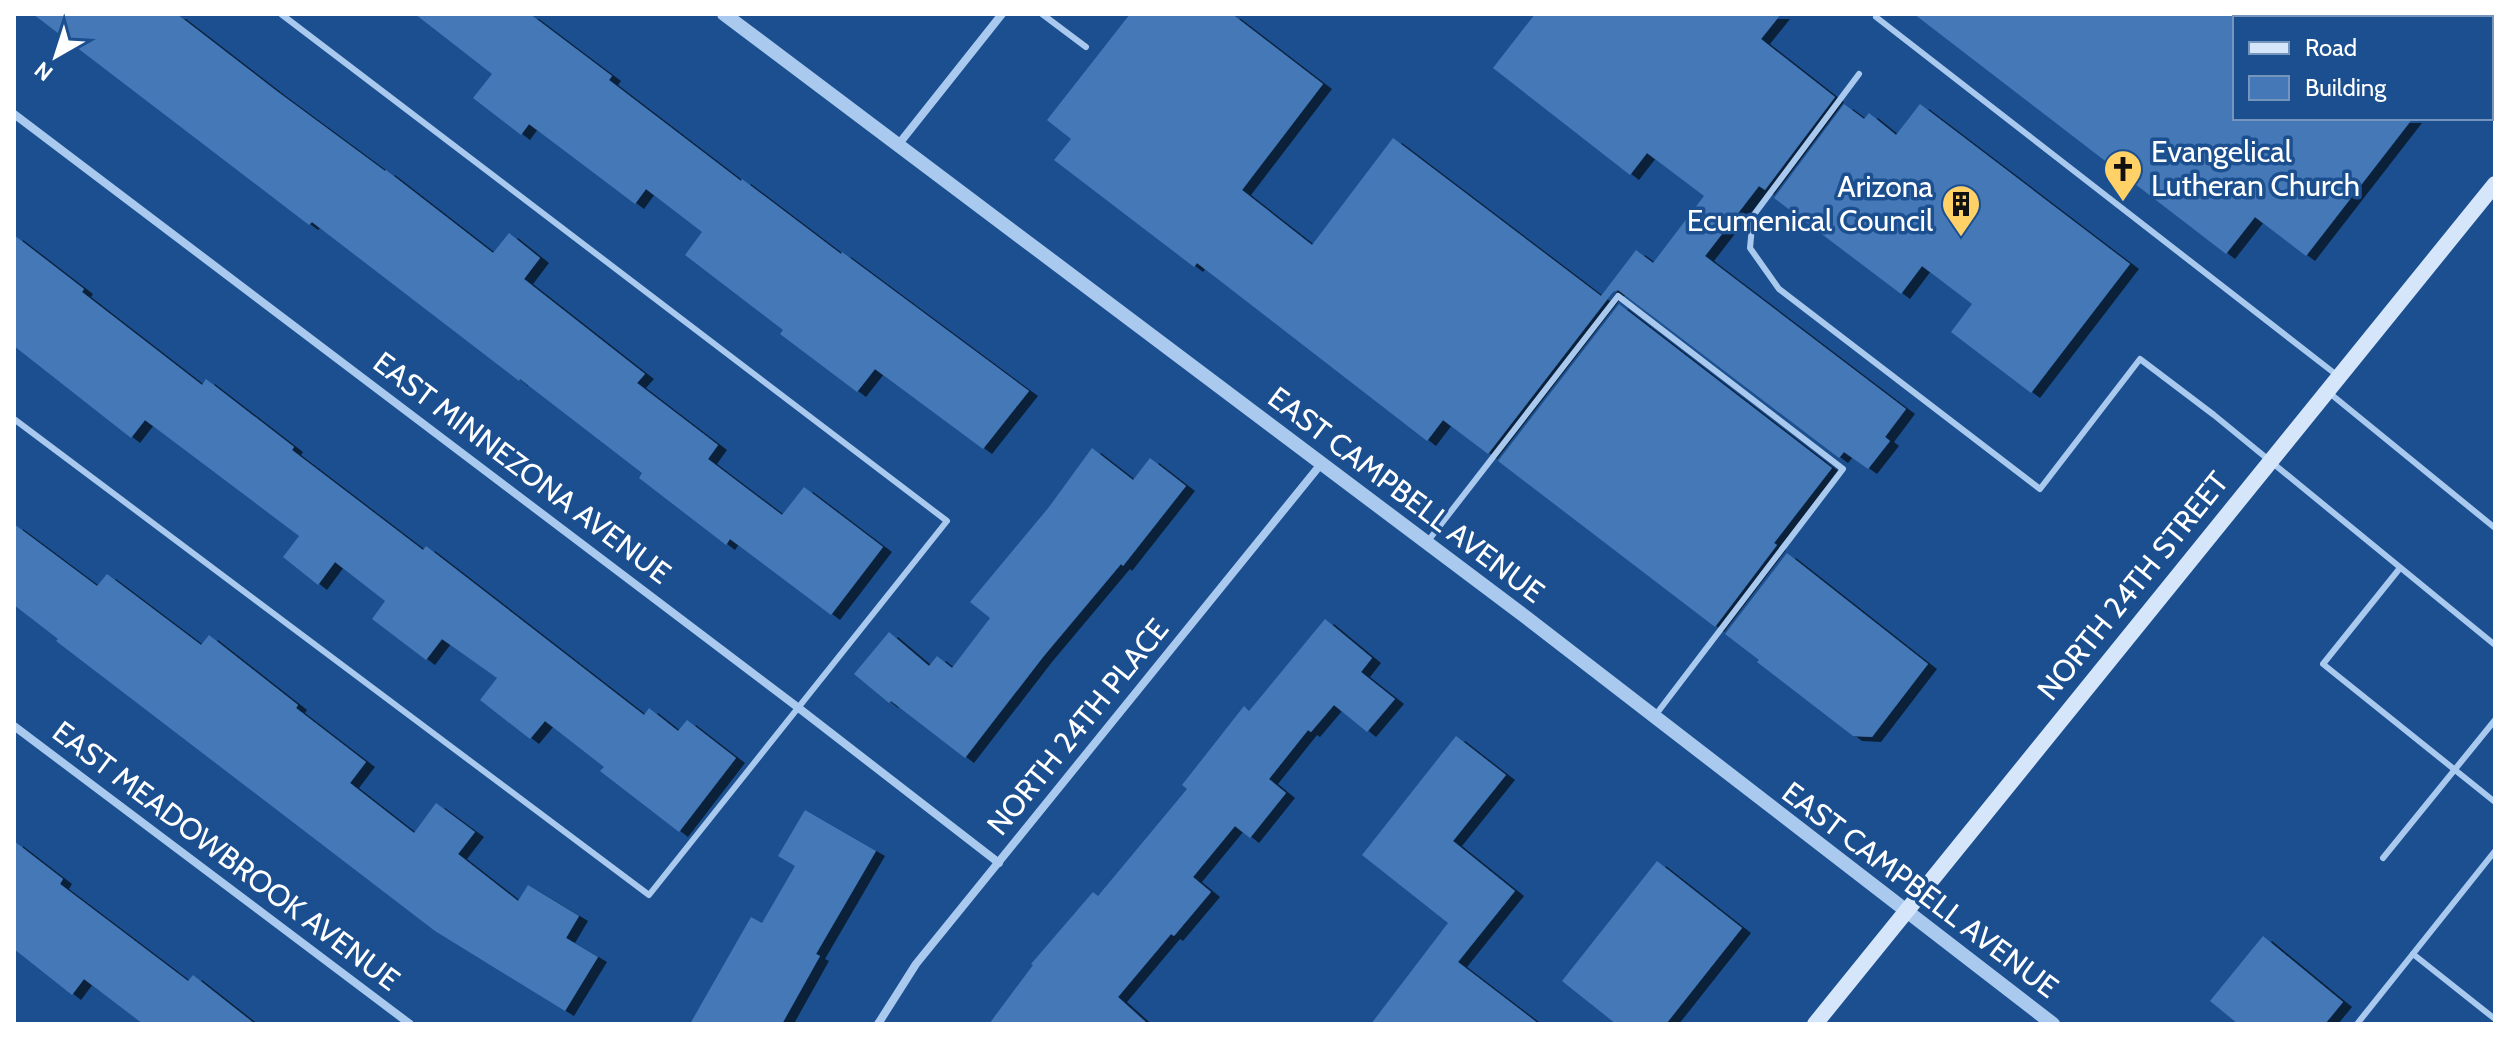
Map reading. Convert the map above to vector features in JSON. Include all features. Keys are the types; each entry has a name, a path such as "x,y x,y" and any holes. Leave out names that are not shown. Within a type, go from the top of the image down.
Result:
{"main road":[{"name":"NORTH 24TH STREET","path":"1815,1024 2338,376 2493,190"}],"street":[{"name":"EAST CAMPBELL AVENUE","path":"724,14 1427,543 2053,1024"},
{"path":"898,145 1002,14"},
{"name":"EAST MINNEZONA AVENUE","path":"14,114 999,863"},
{"name":"NORTH 24TH PLACE","path":"878,1024 916,964 1321,464"},
{"name":"EAST MEADOWBROOK AVENUE","path":"14,726 410,1024"}],"lane":[{"path":"14,419 649,895 947,521 281,14"},
{"path":"1042,14 1086,47"},
{"path":"1876,17 2338,376"},
{"path":"1859,74 1753,216 1750,248 1779,289 2040,489 2140,359 2214,415 2495,645"},
{"path":"1427,543 1618,296 1793,430 1843,469 1654,717"},
{"path":"2327,390 2495,528"},
{"path":"2400,568 2323,664 2495,802"},
{"path":"2383,858 2495,720"},
{"path":"2357,1024 2495,851"},
{"path":"2413,954 2495,1019"}],"building":[{"path":"33,14 177,14 493,253 509,233 540,258 524,279 645,374 637,383 718,445 708,459 782,515 804,487 883,547 831,615 730,539 726,545 639,478 642,473 520,379 312,222 309,225"},
{"path":"415,14 530,14 612,76 609,80 741,181 1029,391 983,449 875,369 857,392 780,334 783,330 685,255 702,232 646,189 635,204 529,124 521,135 473,98 492,74"},
{"path":"1130,14 1232,14 1323,84 1242,190 1312,245 1393,138 1601,296 1636,250 1653,263 1704,196 1647,153 1630,175 1493,68 1535,14 1781,14 1761,39 1835,97 1765,190 1759,186 1705,256 1906,409 1885,437 1890,441 1868,469 1844,452 1839,458 1618,290 1613,292 1488,454 1443,420 1427,441 1197,263 1194,267 1054,160 1071,139 1047,120"},
{"path":"1914,14 2235,14 2233,120 2411,120 2306,256 2255,217 2226,254"},
{"name":"Arizona Ecumenical Council","path":"1844,104 1864,119 1869,113 1896,135 1920,104 2130,264 2031,393 1951,332 1972,304 1922,266 1901,294 1774,198"},
{"path":"14,235 202,385 206,379 294,447 292,450 423,550 426,546 644,715 649,708 678,731 687,720 736,758 679,832 600,771 604,767 545,721 530,739 480,700 497,678 442,639 426,660 372,619 385,601 335,562 318,585 283,557 299,536 145,420 131,438 14,346"},
{"path":"1619,304 1832,468 1715,627 1498,461"},
{"path":"1092,448 1133,480 1150,458 1186,486 1123,566 1121,564 1043,657 965,758 854,674 889,632 929,666 937,656 952,668 990,618 970,602 1049,507"},
{"path":"14,524 97,586 107,574 201,645 209,635 366,762 350,783 414,833 436,803 475,832 458,854 518,901 528,885 579,916 566,938 598,957 565,1011 435,931 56,641 58,639 14,605"},
{"path":"1787,553 1928,664 1872,737 1853,736 1725,634"},
{"path":"1325,619 1372,658 1361,672 1395,699 1367,732 1334,705 1311,732 1308,730 1269,779 1286,793 1250,838 1235,826 1193,877 1211,892 1118,997 1148,1024 989,1024 1031,964 1093,892 1098,896 1187,789 1182,785 1244,706 1249,711"},
{"path":"1456,736 1506,775 1453,841 1515,891 1458,962 1539,1024 1371,1024 1448,923 1362,855"},
{"path":"805,810 876,851 816,954 820,956 782,1024 690,1024 751,917 762,923 795,866 778,856"},
{"path":"14,841 63,879 60,884 188,981 193,975 255,1024 143,1024 84,979 72,995 14,949"},
{"path":"1657,861 1742,928 1666,1024 1616,1024 1562,981"},
{"path":"2263,936 2343,1002 2325,1024 2238,1024 2210,1001"}],"place":[{"name":"Evangelical Lutheran Church","path":"2123,203"},
{"name":"Arizona Ecumenical Council","path":"1961,238"}]}
